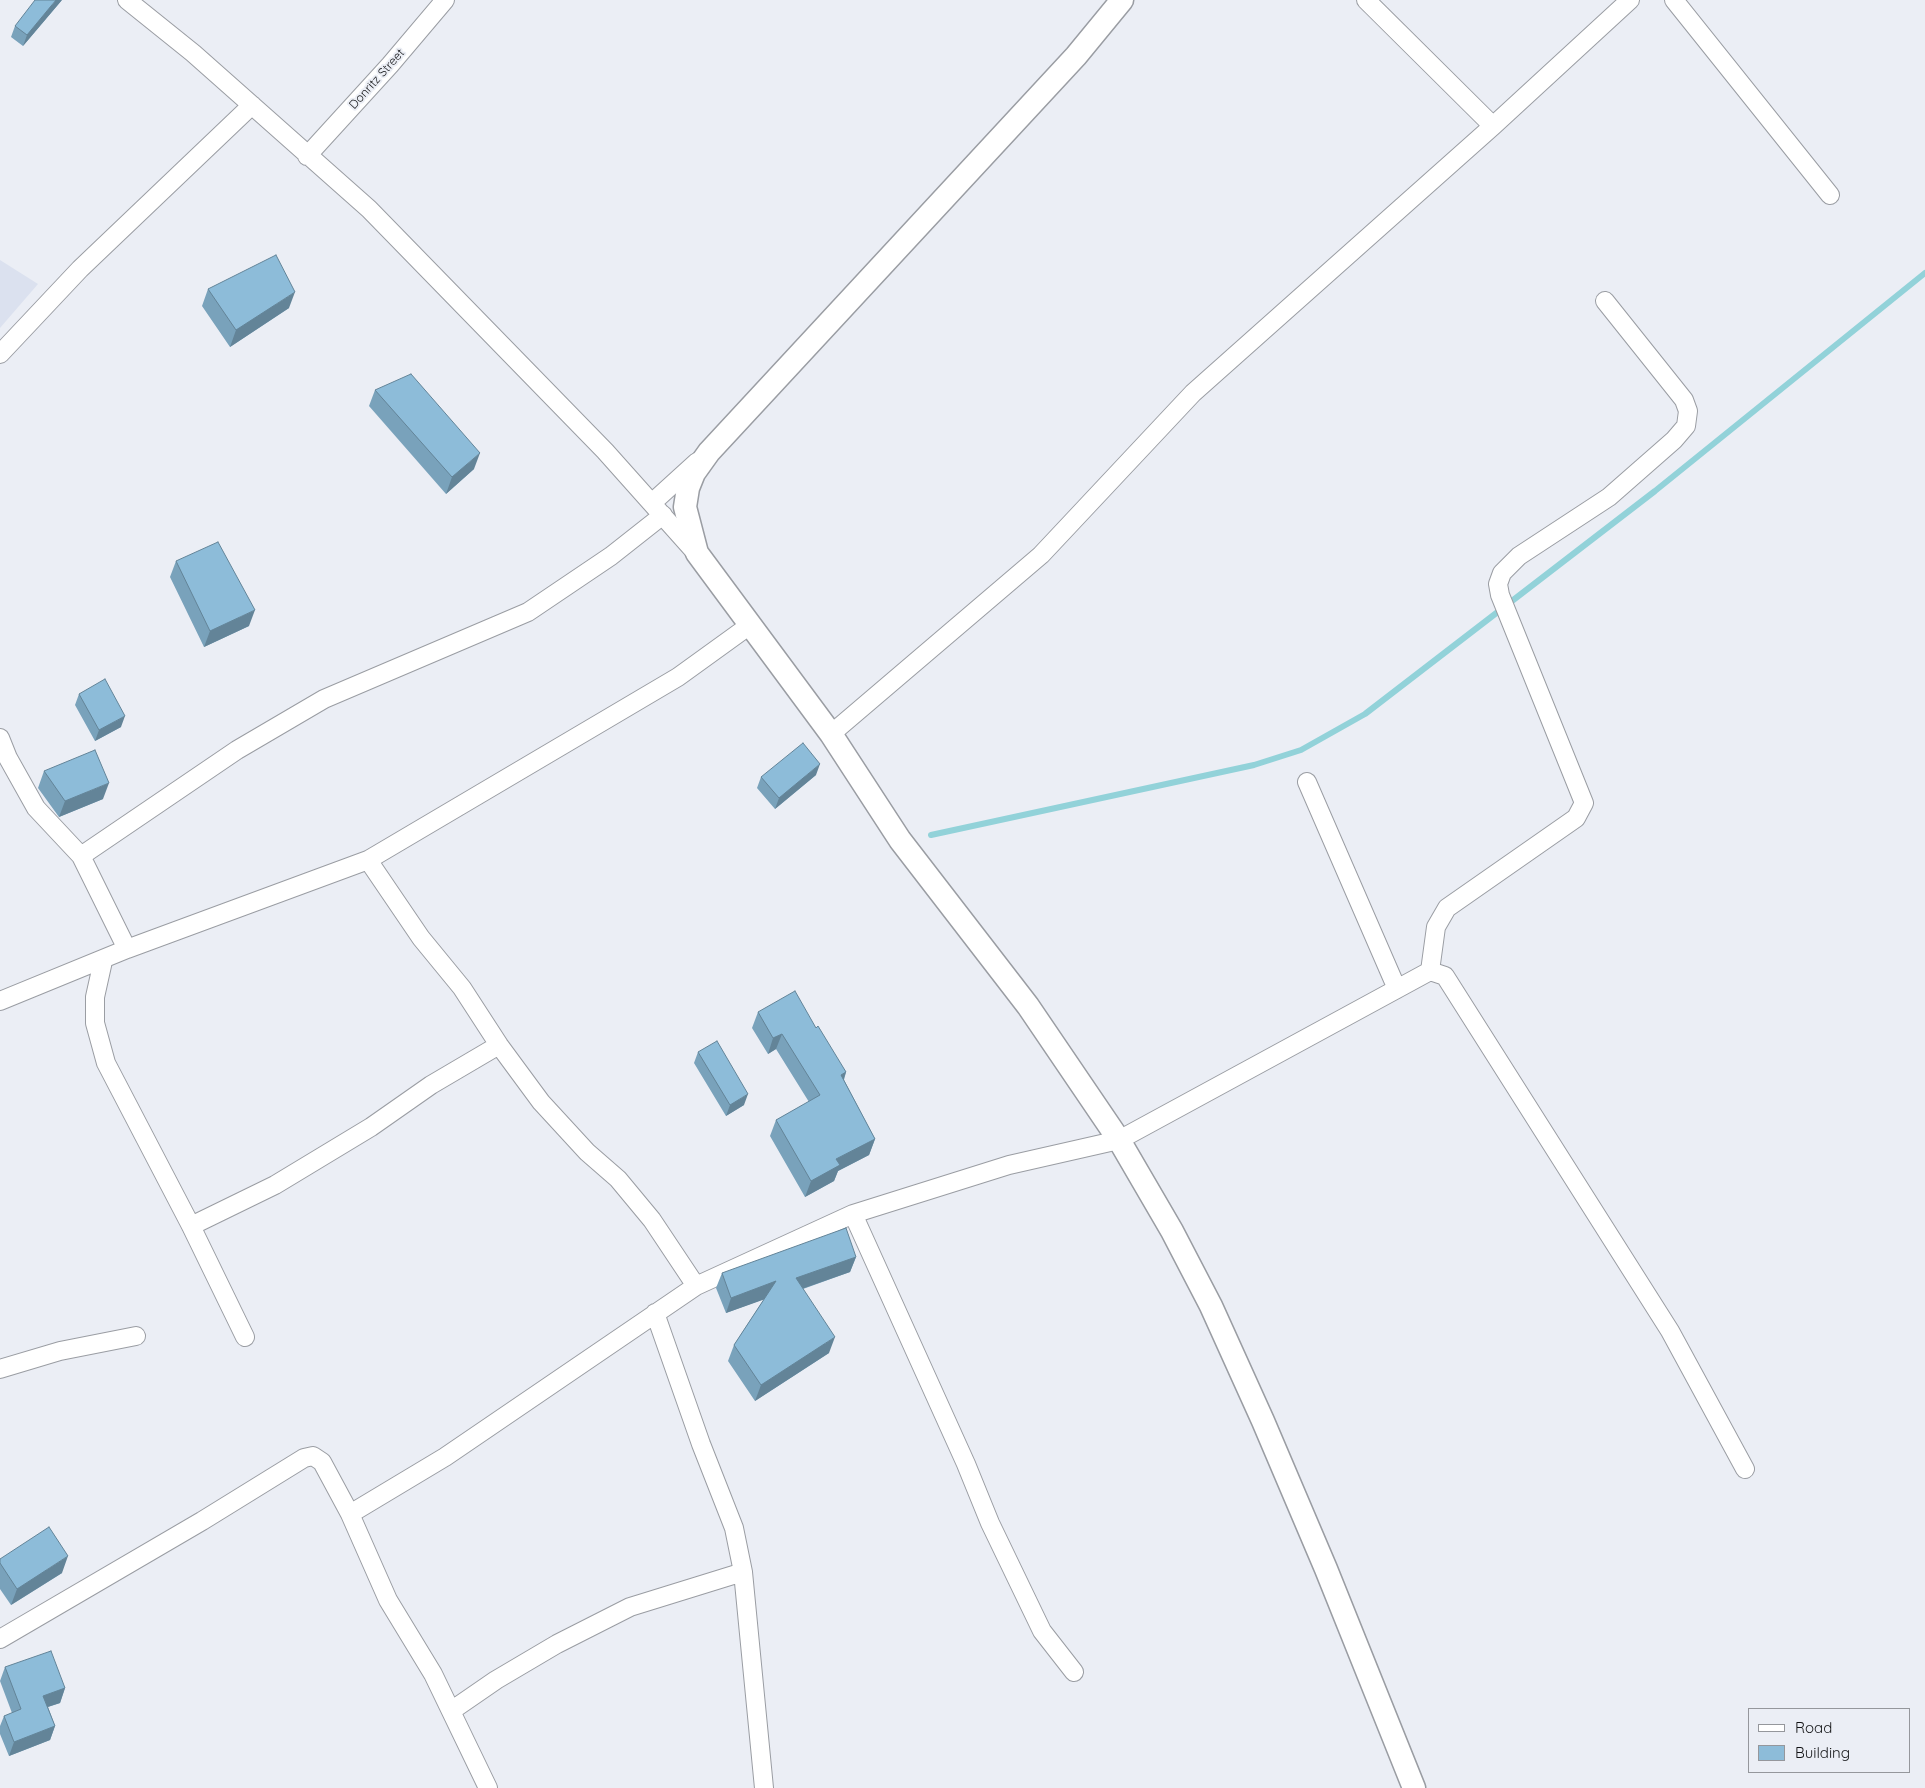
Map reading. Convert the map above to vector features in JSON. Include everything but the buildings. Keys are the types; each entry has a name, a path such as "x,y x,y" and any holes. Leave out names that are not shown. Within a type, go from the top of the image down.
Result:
{"street":[{"path":"127,0 193,53 369,209 424,263 658,509 697,554 750,625 831,734 900,840 1028,1006 1119,1140 1172,1231 1211,1306 1326,1569 1414,1788"},
{"name":"Donritz Street","path":"307,156 390,65 445,0"},
{"path":"81,856 237,750 324,699 528,612 611,556 658,509 1076,56 1122,0"},
{"path":"1366,0 1493,126"},
{"path":"831,734 1041,554 1193,393 1493,126 1630,0"},
{"path":"1674,0 1830,194"},
{"path":"0,354 80,269 252,105"},
{"path":"1430,971 1436,927 1447,908 1576,818 1584,803 1500,595 1498,584 1502,573 1519,556 1609,496 1674,440 1686,426 1688,412 1684,400 1605,301"},
{"path":"697,554 685,507 688,488 694,473 709,452"},
{"path":"0,1001 127,950 368,860 678,677 750,625"},
{"path":"0,738 8,758 36,808 81,856 127,950"},
{"path":"1307,782 1397,989"},
{"path":"368,860 421,938 462,988 499,1045 541,1102 587,1152 618,1179 652,1220 696,1286"},
{"path":"103,961 95,997 95,1023 106,1063 191,1226 245,1337"},
{"path":"350,1514 445,1457 696,1286 853,1214 1009,1165 1119,1140 1430,971 1445,976 1660,1314 1745,1469"},
{"path":"191,1226 275,1184 371,1127 431,1085 499,1045"},
{"path":"853,1214 966,1464 990,1523 1042,1631 1074,1672"},
{"path":"655,1313 701,1444 734,1528 743,1572 764,1788"},
{"path":"0,1369 60,1351 136,1336"},
{"path":"0,1638 309,1456 317,1458 322,1462 325,1471 350,1514 388,1600 434,1674 488,1788"},
{"path":"451,1711 496,1680 549,1648 630,1607 743,1572"}],"shaded area":[{"path":"0,260 38,284 0,328"}],"waterway":[{"path":"931,835 1254,765 1301,750 1365,714 1655,491 1925,273"}]}
